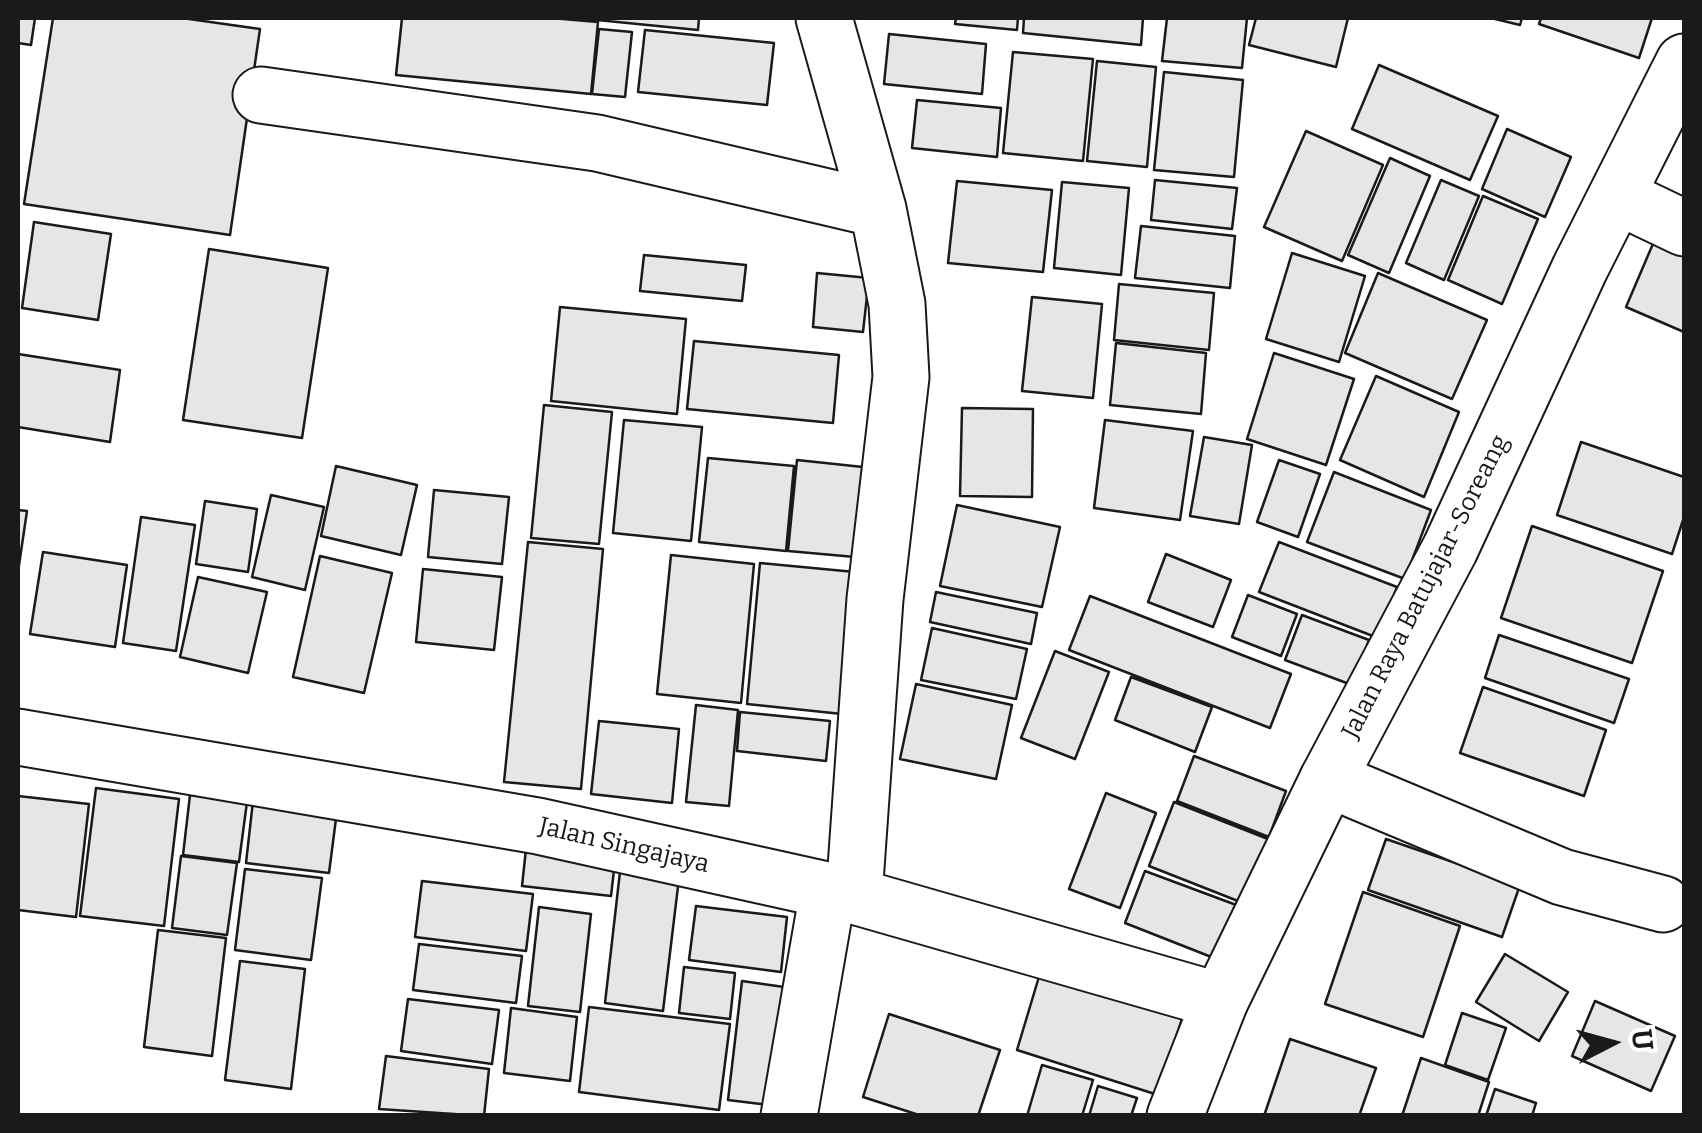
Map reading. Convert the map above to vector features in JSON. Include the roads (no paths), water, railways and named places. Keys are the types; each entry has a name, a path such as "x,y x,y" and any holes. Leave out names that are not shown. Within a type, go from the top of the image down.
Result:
{"main road":[{"path":"789,1116 841,894 902,377 896,304 878,209 824,18"},
{"name":"Jalan Raya Batujajar-Soreang","path":"1174,1116 1220,1002 1328,779 1450,549 1684,62"},
{"path":"261,94 597,143 878,209"},
{"path":"1617,196 1684,228"},
{"name":"Jalan Singajaya","path":"18,737 520,823 841,894 1220,1002"},
{"path":"1328,779 1562,877 1663,904"}]}
